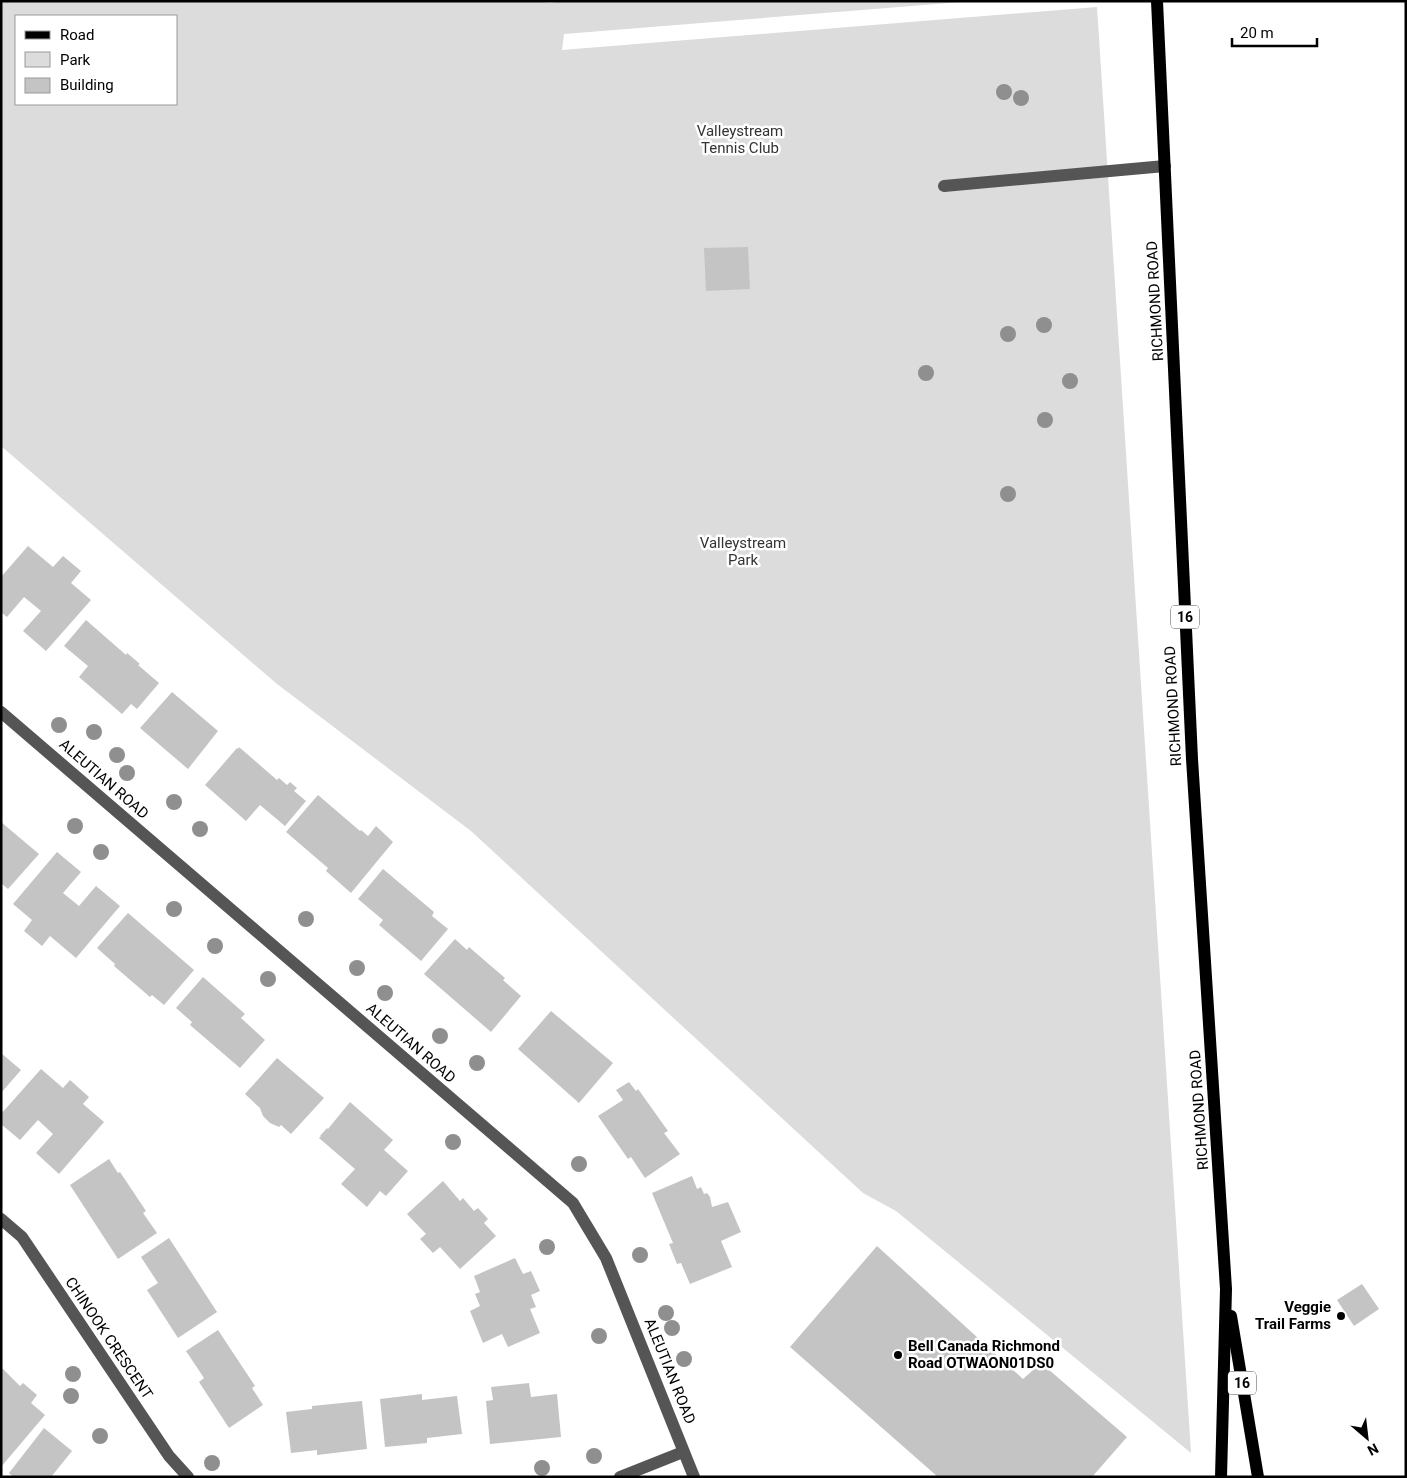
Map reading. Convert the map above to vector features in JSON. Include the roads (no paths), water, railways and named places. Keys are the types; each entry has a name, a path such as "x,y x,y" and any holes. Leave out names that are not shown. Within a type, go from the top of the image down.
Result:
{"main road":[{"name":"RICHMOND ROAD","path":"1157,1 1192,759 1226,1289 1221,1477"},
{"name":"RICHMOND ROAD","path":"1226,1289 1258,1477"}],"street":[{"path":"944,186 1165,166"},
{"name":"ALEUTIAN ROAD","path":"1,712 573,1203 606,1258 694,1477"},
{"name":"CHINOOK CRESCENT","path":"1,1220 22,1237 169,1456 188,1477"},
{"path":"620,1477 683,1452"}],"place":[{"name":"Veggie Trail Farms","path":"1341,1316"},
{"name":"Bell Canada Richmond Road OTWAON01DS0","path":"898,1355"}],"park label":[{"name":"Valleystream Tennis Club","path":"740,140"},
{"name":"Valleystream Park","path":"743,552"}]}
